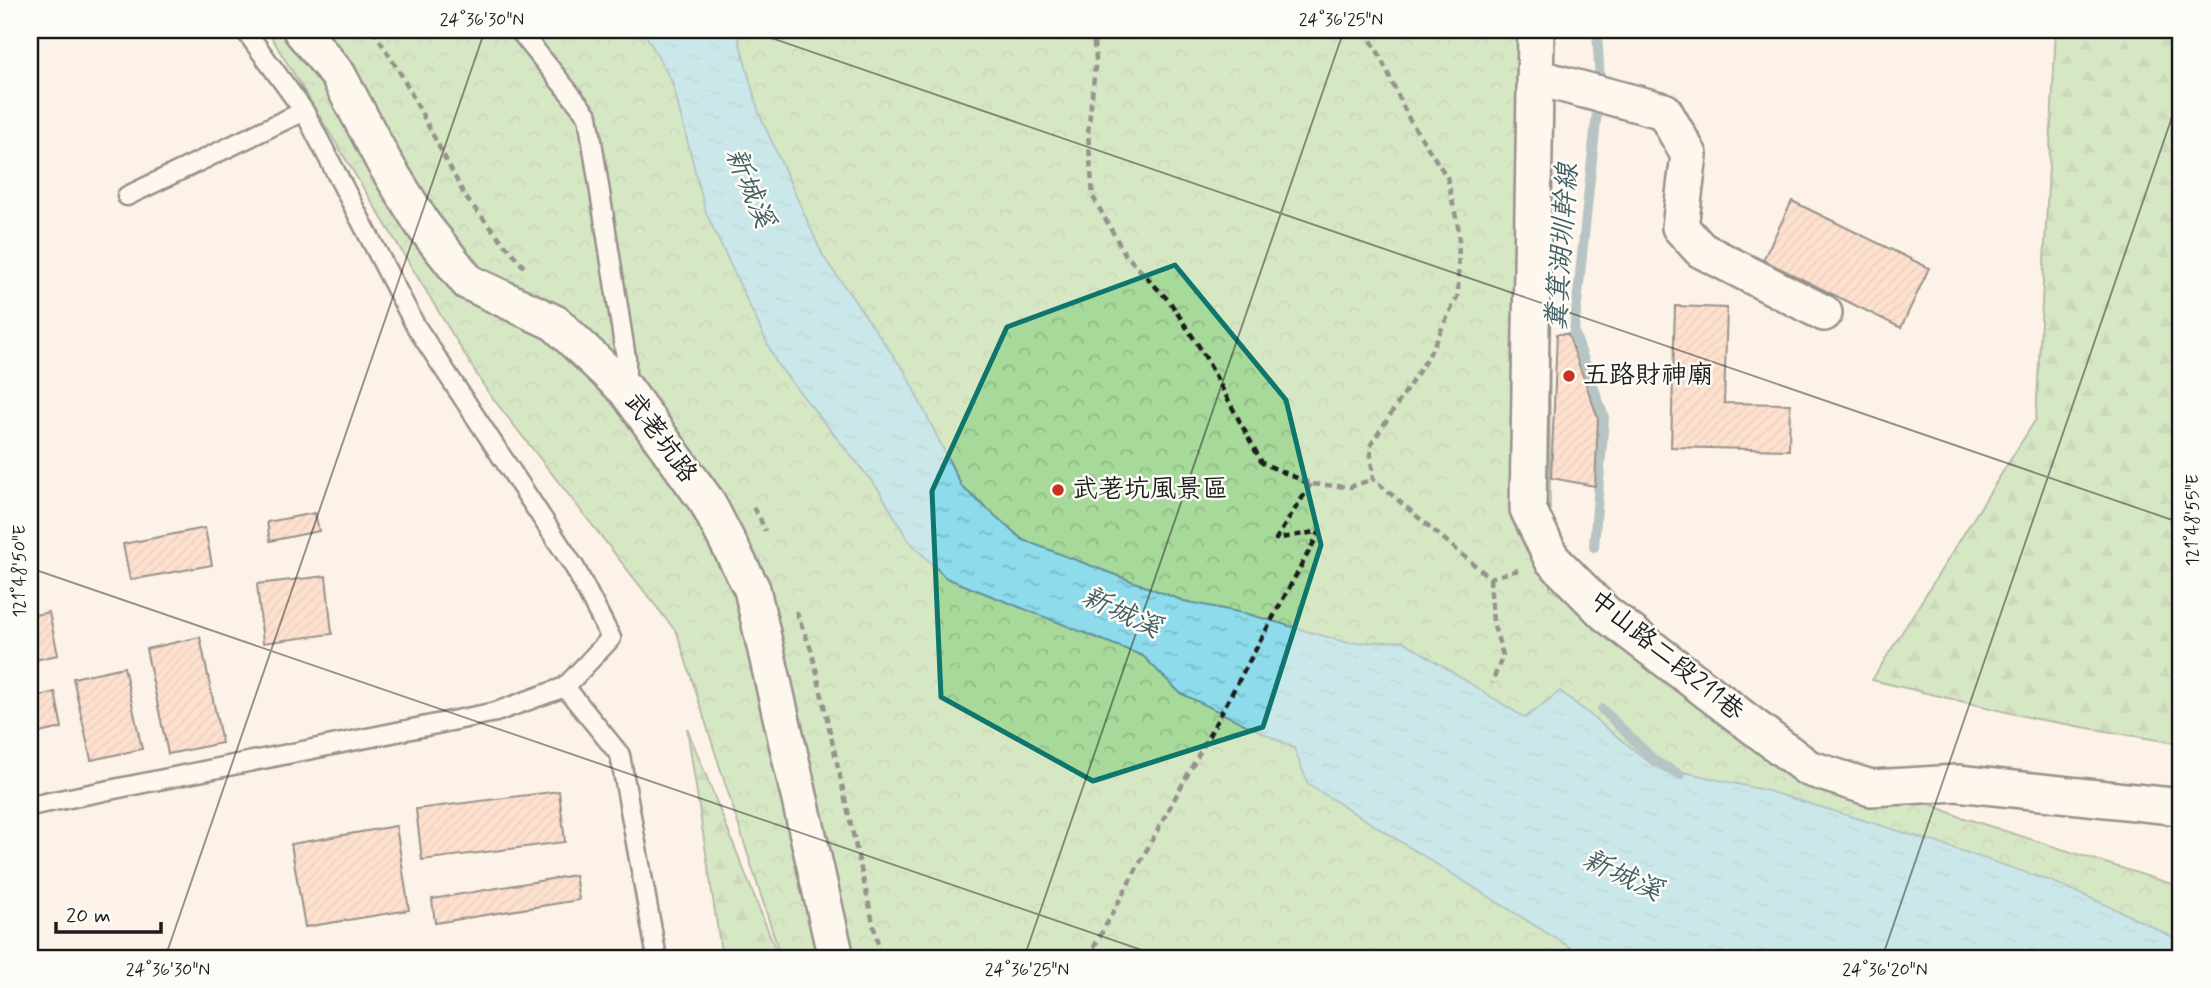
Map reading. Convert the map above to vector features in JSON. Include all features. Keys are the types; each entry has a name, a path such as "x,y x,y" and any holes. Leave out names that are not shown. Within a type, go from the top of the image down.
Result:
{"street":[{"name":"武荖坑路","path":"302,30 338,75 384,162 423,225 468,282 555,323 626,390 707,502 752,589 836,958"},
{"name":"中山路二段211巷","path":"1536,30 1567,85 1528,509 1552,559 1605,613 1808,768 1871,788 1957,783 2181,807"},
{"path":"1567,85 1664,111 1689,155 1680,227 1701,250 1824,313"}],"lane":[{"path":"30,806 496,712 565,687 611,638 575,568 415,325 304,111 245,30"},
{"path":"519,30 588,116 626,358 626,390"},
{"path":"127,196 304,111"},
{"path":"565,687 621,755 657,958"}],"path":[{"path":"1092,30 1096,58 1087,133 1093,197 1125,254 1170,302 1202,351 1262,463 1311,484 1349,487 1373,479"},
{"path":"1365,30 1409,119 1447,177 1459,231 1458,295 1427,358 1370,446 1373,479 1490,578 1493,623 1503,655 1492,683"},
{"path":"1088,958 1320,531 1276,539 1311,484"},
{"path":"1490,578 1552,559"}],"highlighted area":[{"path":"1175,265 1286,400 1321,545 1263,727 1093,781 941,697 932,491 1007,327"}],"green space":[{"name":"武荖坑風景區","path":"267,30 1556,30 1549,109 1550,589 1705,686 1780,737 1958,816 2181,887 2181,958 781,958 677,633 487,391"},
{"path":"2056,30 2181,30 2181,744 2036,719 1872,680 2036,419"},
{"path":"687,728 779,958 722,958"}],"water":[{"name":"新城溪","path":"643,30 736,30 759,113 823,256 905,372 962,487 1023,540 1184,601 1248,614 1348,643 1403,641 1525,718 1560,691 1653,765 1768,791 2051,881 2181,941 2181,958 1587,958 1308,784 1294,748 1180,693 1143,656 946,578 908,540 879,490 777,364 706,213 672,82"}],"building":[{"path":"1792,201 1929,268 1901,328 1763,260"},
{"path":"1675,306 1727,308 1724,403 1790,404 1789,450 1671,447"},
{"name":"五路財神廟","path":"1557,334 1568,334 1598,418 1595,486 1551,478"},
{"path":"315,513 319,531 270,541 267,522"},
{"path":"205,528 212,565 130,580 123,544"},
{"path":"326,576 332,634 263,643 257,584"},
{"path":"49,612 58,655 30,661 30,616"},
{"path":"200,637 222,743 168,754 146,649"},
{"path":"124,667 142,749 91,760 73,678"},
{"path":"55,692 62,728 30,735 30,698"},
{"path":"559,791 565,842 422,860 416,809"},
{"path":"396,826 409,910 305,927 291,844"},
{"path":"575,875 579,900 435,923 432,899"}],"waterway":[{"name":"糞箕湖圳幹線","path":"1594,547 1604,417 1574,332 1600,83 1597,30"},
{"name":"糞箕湖圳幹線","path":"1602,709 1656,762 1681,775"}],"place":[{"name":"五路財神廟","path":"1569,376"},
{"name":"武荖坑風景區","path":"1058,490"}]}
